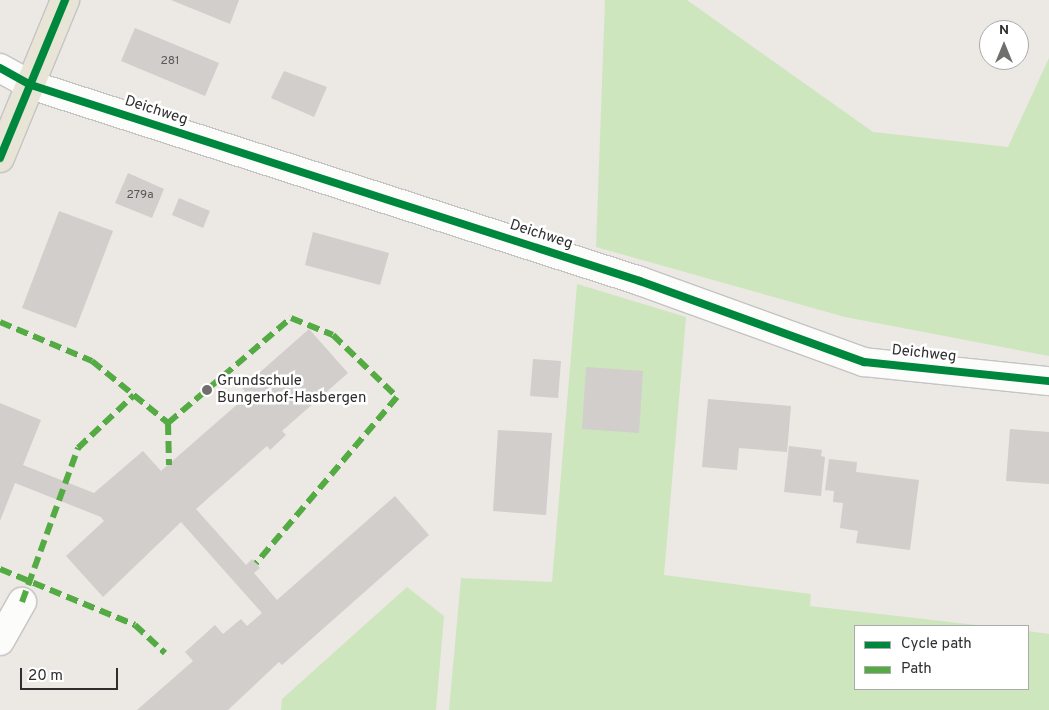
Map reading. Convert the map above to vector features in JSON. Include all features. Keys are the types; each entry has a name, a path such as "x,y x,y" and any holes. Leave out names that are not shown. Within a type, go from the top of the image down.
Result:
{"main road":[{"path":"0,158 65,0"}],"street":[{"name":"Deichweg","path":"0,68 31,84 640,281 864,362 1049,381"},
{"path":"0,641 22,602"}],"green space":[{"path":"605,0 687,0 873,132 1008,147 1049,58 1049,356 845,317 596,247"},
{"path":"577,284 686,317 664,575 811,594 810,606 976,625 854,625 854,690 1029,690 1029,631 1049,634 1049,710 449,710 461,578 552,582"},
{"path":"407,587 444,616 436,710 281,710 282,699"}],"building":[{"path":"171,0 239,0 230,24"},
{"path":"135,28 219,63 205,96 121,61"},
{"path":"284,71 327,87 314,117 271,98"},
{"path":"128,173 164,189 152,218 115,203"},
{"path":"179,198 210,211 203,228 172,215"},
{"path":"59,211 113,231 76,328 22,308"},
{"path":"313,232 389,253 380,285 305,265"},
{"path":"309,329 348,373 282,431 286,435 270,450 267,446 196,509 246,565 252,559 260,568 254,573 277,600 395,496 429,535 282,665 279,662 228,710 137,710 193,661 185,652 215,625 223,634 241,619 247,626 262,613 181,522 103,597 66,556 104,521 101,517 15,483 0,521 0,403 41,420 23,465 94,493 143,451 161,471 248,395 242,388"},
{"path":"533,359 561,361 558,398 530,396"},
{"path":"586,367 643,371 639,433 582,429"},
{"path":"708,399 791,406 787,452 739,448 737,470 702,467"},
{"path":"1010,429 1049,432 1049,484 1006,481"},
{"path":"498,430 552,433 546,515 493,511"},
{"path":"789,446 822,450 821,456 825,457 821,496 784,492"},
{"path":"829,459 857,462 856,472 919,480 910,550 856,543 858,531 840,528 843,503 833,502 834,491 825,490"}],"marked path":[{"path":"0,322 92,361 168,423 291,318 333,335 397,397 256,563"},
{"path":"22,602 78,448 134,395"},
{"path":"168,423 169,465"},
{"path":"0,569 135,625 165,653"}],"cycle path":[{"path":"0,158 65,0"},
{"path":"0,68 31,85 640,281 864,362 1049,381"}],"place":[{"name":"Grundschule Bungerhof-Hasbergen","path":"207,390"}]}
